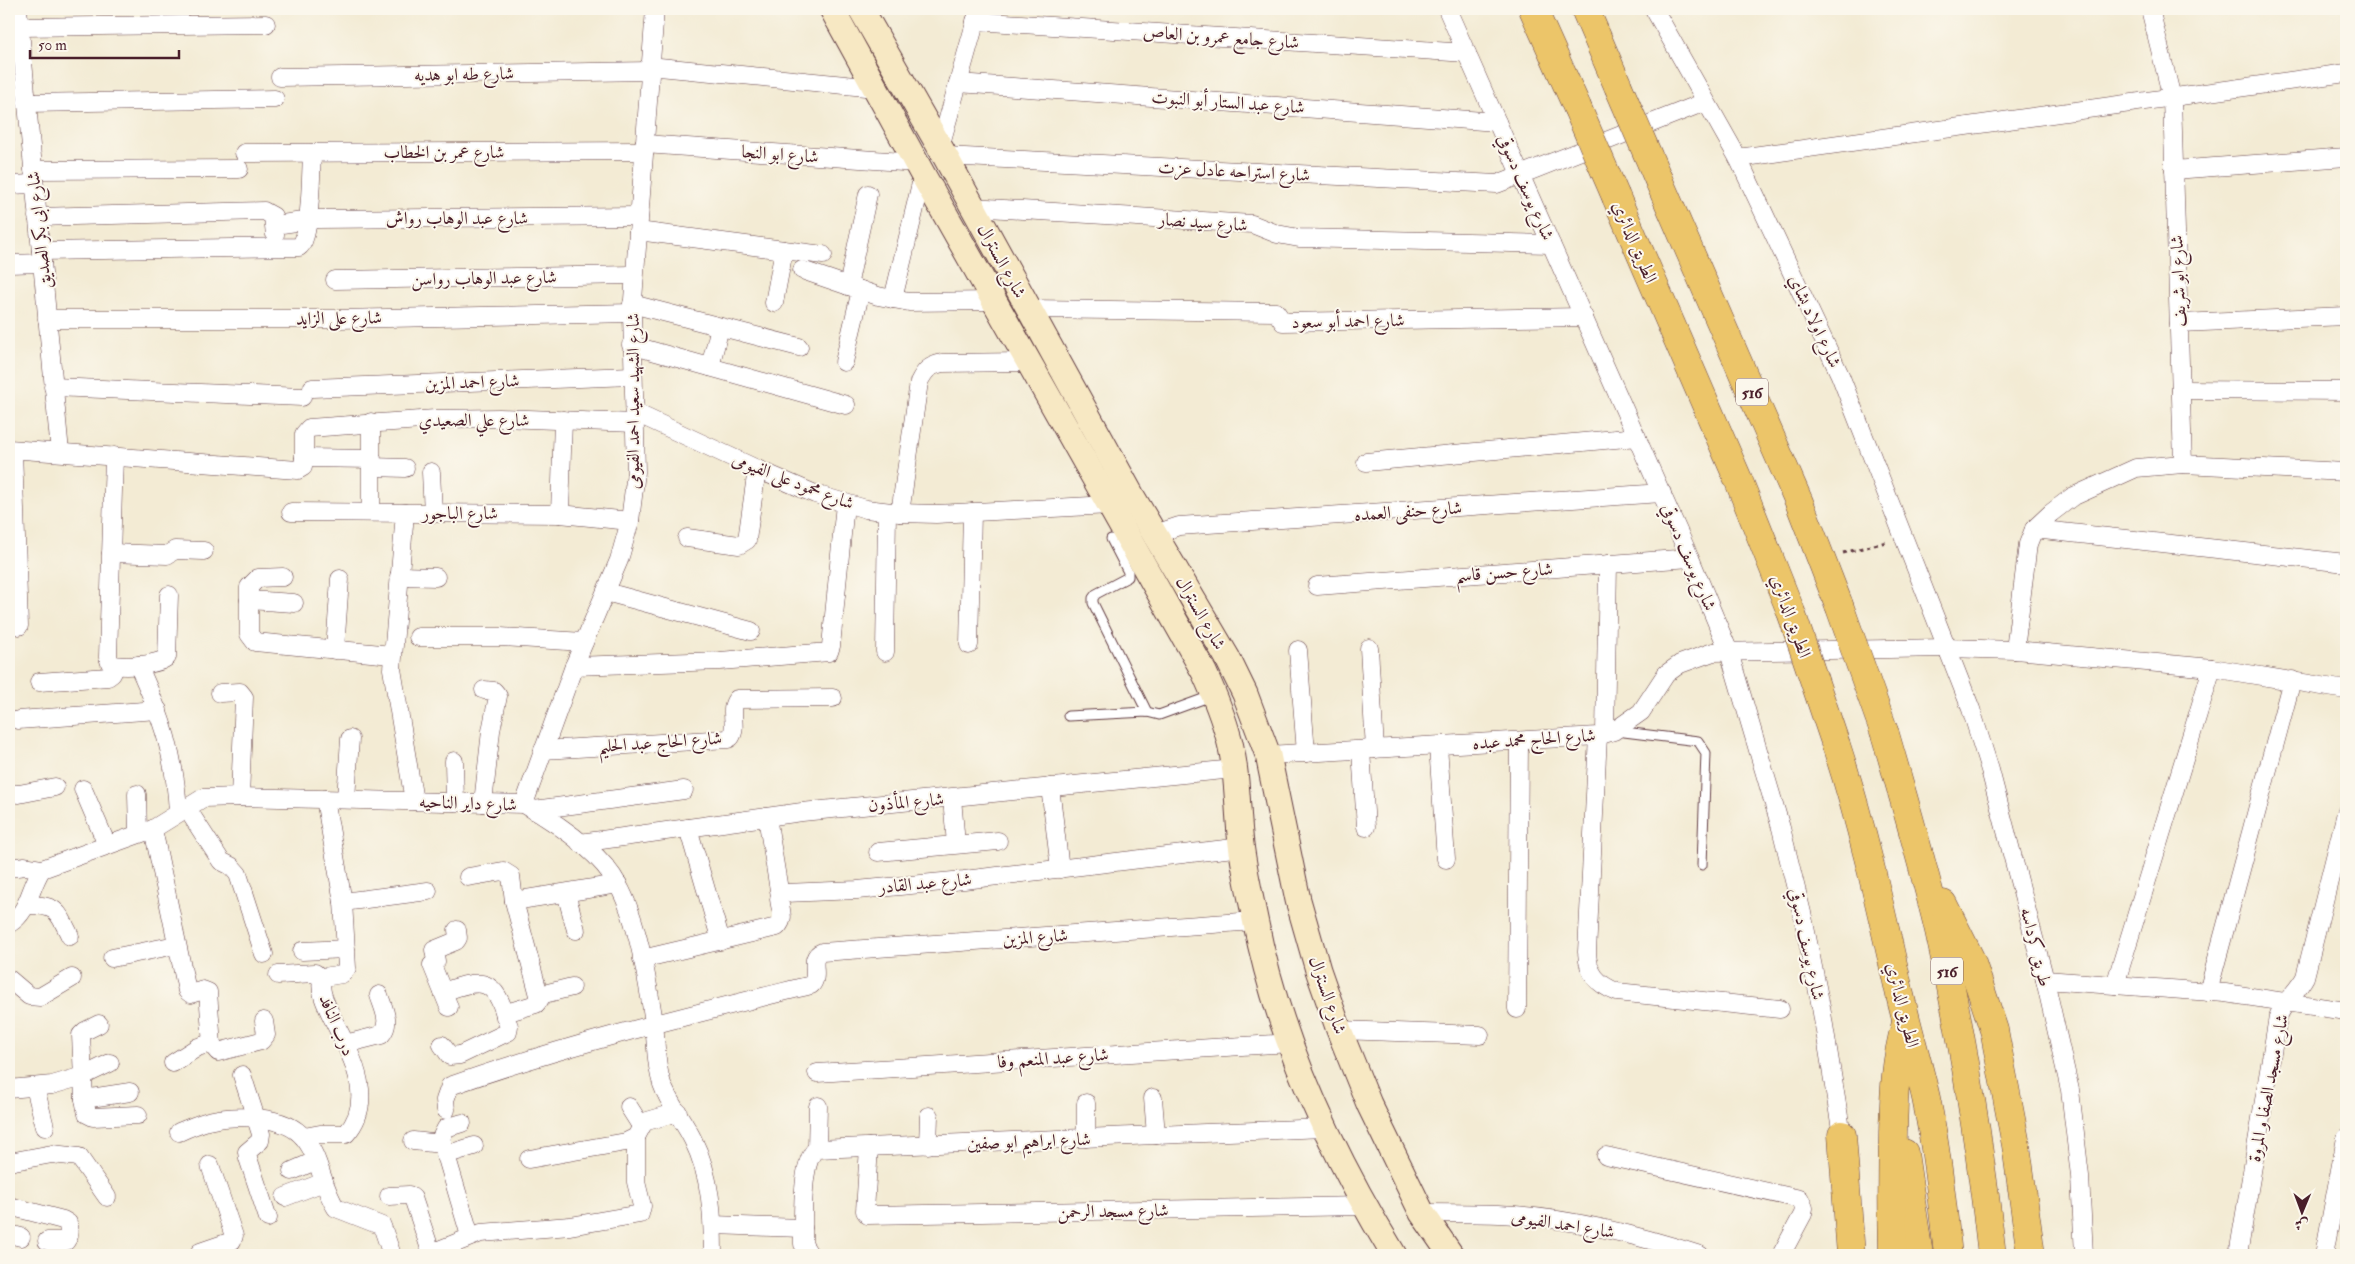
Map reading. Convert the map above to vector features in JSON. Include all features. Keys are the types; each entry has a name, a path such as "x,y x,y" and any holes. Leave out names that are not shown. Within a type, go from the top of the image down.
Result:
{"highway":[{"name":"الطريق الدائري","path":"1533,9 1738,479 1791,612 1836,745 1878,896 1906,1022 1926,1097 1940,1174 1948,1255"},
{"name":"516","path":"1585,9 1799,502 1885,734 1922,862 1939,932 1960,1036 1992,1255"},
{"path":"1922,862 1971,960 1994,1030 2016,1145 2031,1255"},
{"path":"1893,1255 1894,1082 1898,1052 1906,1022"},
{"path":"1894,1112 1907,1166 1919,1255"},
{"path":"1842,1135 1851,1255"}],"street":[{"name":"شارع ابى بكر الصديق","path":"18,9 60,452"},
{"name":"شارع الشهيد سعيد احمد الفيومى","path":"529,807 543,750 574,666 606,592 630,521 636,472 632,376 632,309 654,9"},
{"name":"شارع السنترال","path":"832,9 994,301 1204,672 1229,740 1242,847 1255,921 1270,983 1290,1043 1324,1128 1364,1206 1394,1255"},
{"name":"شارع السنترال","path":"861,9 943,151 1028,309 1155,534 1227,657 1268,755 1298,900 1318,970 1339,1030 1369,1104 1422,1213 1451,1255"},
{"name":"شارع يوسف دسوقي","path":"1447,9 1662,493 1729,652 1772,792 1803,917 1821,1007 1842,1135"},
{"name":"شارع اولاد بشاي","path":"1654,9 1738,158 1840,375 1947,648"},
{"name":"شارع ابو شريف","path":"2150,9 2172,98 2183,464"},
{"path":"943,151 958,83 977,15"},
{"name":"شارع جامع عمرو بن العاص","path":"977,15 1467,53"},
{"path":"20,27 266,24"},
{"name":"شارع طه ابو هديه","path":"280,77 649,69 876,88"},
{"path":"1738,158 2346,73"},
{"name":"شارع عبد الستار أبو النبوت","path":"958,83 1497,122"},
{"path":"26,103 275,99"},
{"name":"شارع استراحه عادل عزت","path":"943,151 1485,185 1498,184 1705,102"},
{"name":"شارع عمر بن الخطاب","path":"9,185 34,177 242,161 312,153 644,148"},
{"name":"شارع ابو النجا","path":"644,148 920,169"},
{"path":"9,264 41,257 299,247 303,243 308,220 312,153"},
{"path":"2174,170 2346,157"},
{"path":"893,300 920,169"},
{"path":"844,362 868,194"},
{"name":"شارع سيد نصار","path":"972,207 1252,224 1277,234 1299,238 1551,244"},
{"path":"38,217 258,211 273,216 274,248"},
{"name":"شارع عبد الوهاب رواش","path":"274,225 308,220 638,224 784,250 823,255"},
{"path":"774,303 784,250"},
{"path":"802,270 893,300 909,302 994,301"},
{"name":"شارع عبد الوهاب رواسن","path":"335,280 634,275"},
{"name":"شارع على الزايد","path":"47,320 329,319 632,309 720,327 799,347"},
{"name":"شارع احمد أبو سعود","path":"1028,309 1276,312 1283,322 1584,317"},
{"path":"2179,323 2346,316"},
{"path":"710,367 720,327"},
{"path":"632,344 846,404"},
{"path":"885,652 894,513 919,382 924,372 930,366 942,363 1029,362"},
{"name":"شارع احمد المزين","path":"54,387 307,393 632,376"},
{"path":"2181,390 2346,391"},
{"name":"شارع علي الصعيدي","path":"304,458 304,434 307,429 312,428 371,422 499,418 563,420 635,418"},
{"name":"شارع محمود على الفيومى","path":"635,418 757,470 846,504 894,513 972,512 1110,505"},
{"path":"560,514 563,420"},
{"path":"371,422 372,512"},
{"path":"1366,462 1637,437"},
{"path":"19,626 11,449 298,470 303,467 304,458 372,463 405,468"},
{"path":"114,456 108,657 110,663 116,666 138,665 159,662 167,657 169,595"},
{"path":"2015,650 2028,544 2034,529 2072,497 2136,468 2183,464 2346,472"},
{"path":"687,538 738,545 747,540 757,470"},
{"path":"431,472 433,513"},
{"name":"شارع حنفى العمده","path":"1155,534 1178,526 1662,493"},
{"path":"574,666 710,662 828,652 831,646 846,504"},
{"name":"شارع الباجور","path":"291,512 560,514 630,521"},
{"path":"969,645 972,512"},
{"path":"404,513 392,655 392,678 414,801"},
{"path":"2034,529 2346,563"},
{"path":"111,552 167,555 175,550 204,551"},
{"name":"شارع حسن قاسم","path":"1317,586 1690,558"},
{"path":"1608,564 1606,734 1586,952 1588,966 1594,978 1604,987 1617,992 1780,1009"},
{"path":"399,576 436,577"},
{"path":"282,577 254,580 249,587 249,634 255,642 392,655"},
{"path":"334,650 340,579"},
{"path":"606,592 752,630"},
{"path":"249,600 294,603"},
{"path":"418,637 501,637 584,642"},
{"path":"1366,826 1369,648"},
{"name":"شارع الحاج محمد عبده","path":"1268,755 1519,741 1606,734 1641,712 1666,674 1696,656 1713,652 1947,648 2015,650 2212,668 2346,690"},
{"name":"طريق كرداسه","path":"1947,648 1971,709 1990,770 2045,980 2070,1090 2080,1176 2084,1255"},
{"path":"1298,650 1306,753"},
{"path":"138,665 158,710 172,757 182,810 220,861 231,866 238,874 264,954"},
{"path":"39,682 108,676 112,674 116,666"},
{"path":"2115,985 2212,668"},
{"path":"2208,992 2292,680"},
{"path":"483,803 487,758 498,696 494,690 484,690"},
{"path":"220,693 240,692 244,697 240,797"},
{"name":"شارع الحاج عبد الحليم","path":"543,750 728,739 732,737 734,730 733,706 737,699 833,698"},
{"path":"18,720 158,710"},
{"path":"1229,740 1260,732"},
{"path":"346,800 350,739"},
{"path":"1517,1009 1519,741"},
{"path":"1438,746 1446,859"},
{"path":"454,761 455,802"},
{"name":"شارع المأذون","path":"580,843 767,817 1234,769"},
{"path":"9,793 19,794 55,787"},
{"path":"1050,787 1060,868"},
{"path":"83,789 107,845"},
{"path":"529,807 684,790"},
{"path":"137,794 187,991 192,994 203,990 208,992 212,1045 218,1052 261,1042 266,1035 264,1021"},
{"name":"شارع داير الناحيه","path":"42,869 146,831 203,798 240,797 455,802 529,807 594,855 618,884 642,959 654,1024 657,1066 663,1086 694,1141 704,1167 713,1225 713,1255"},
{"path":"952,798 956,844"},
{"name":"درب النافد","path":"304,1137 320,1134 346,1134 357,1116 360,1100 360,1084 356,1068 323,996 321,985 322,979 345,972 346,949 343,902 325,799"},
{"name":"شارع مسجد الصفا و المروة","path":"2238,1255 2276,1026 2286,1001 2300,986 2305,977 2346,813"},
{"path":"642,959 777,927 781,922 782,916 767,817"},
{"path":"688,828 721,941"},
{"path":"878,852 998,841"},
{"name":"شارع عبد القادر","path":"780,896 789,892 857,890 1242,847"},
{"path":"9,868 25,866 42,869 35,880 28,905 19,918 9,924"},
{"path":"468,877 506,872 511,876 514,901 540,999 536,1004 508,1012 505,1015"},
{"path":"514,901 618,884"},
{"path":"343,902 428,891"},
{"path":"566,893 576,930"},
{"path":"28,905 50,906 58,912 70,936"},
{"name":"شارع المزين","path":"654,1024 812,985 816,977 814,960 816,955 822,952 1255,921"},
{"path":"442,1045 450,1056 460,1055 508,1032 509,1026 500,998 494,989 486,984 469,983 446,1000 432,965 436,961 434,950 456,941 458,930"},
{"path":"112,958 176,945"},
{"path":"302,951 346,949"},
{"path":"278,975 315,973 322,979"},
{"path":"9,979 34,998 40,997 72,978"},
{"path":"2045,980 2208,992 2286,1001 2346,1012"},
{"path":"540,995 572,987"},
{"path":"345,1044 381,1035 384,1031 387,1021 379,995"},
{"path":"99,1024 81,1035 84,1099 88,1114 93,1117 138,1115"},
{"path":"446,1110 445,1100 450,1086 552,1052 654,1024"},
{"path":"1339,1030 1480,1035"},
{"name":"شارع عبد المنعم وفا","path":"817,1073 1290,1043"},
{"path":"173,1064 198,1047 208,1044 212,1045"},
{"path":"9,1089 52,1085 83,1076 110,1063"},
{"path":"242,1075 262,1138 258,1144 250,1148 248,1158 268,1218"},
{"path":"35,1086 46,1127"},
{"path":"84,1099 130,1092"},
{"path":"1153,1098 1156,1135"},
{"path":"1086,1103 1086,1138"},
{"path":"810,1255 803,1244 803,1228 807,1162 812,1152 817,1150 818,1106"},
{"path":"390,1196 409,1195 413,1198 431,1254 470,1236 492,1231 578,1224 640,1214 642,1206 636,1182 638,1132 629,1108"},
{"path":"529,1159 626,1142 638,1132 644,1122 678,1112"},
{"path":"179,1132 207,1121 236,1116 277,1122 292,1128 304,1137 336,1208 382,1226 389,1255"},
{"path":"928,1145 929,1116"},
{"path":"462,1123 446,1128 442,1133 443,1150 470,1236"},
{"name":"شارع ابراهيم ابو صفين","path":"817,1150 1324,1128"},
{"path":"2324,1255 2346,1138"},
{"path":"413,1141 443,1150 474,1146"},
{"name":"شارع مسجد الرحمن","path":"869,1147 865,1210 868,1215 1364,1206"},
{"path":"9,1162 52,1154 79,1157 107,1197"},
{"path":"1606,1156 1800,1199 1804,1208 1803,1214 1781,1255"},
{"path":"292,1171 315,1161"},
{"path":"198,1255 200,1252 232,1241 234,1236 210,1165"},
{"path":"285,1197 324,1182"},
{"path":"9,1206 68,1223 69,1236 66,1241 47,1241"},
{"name":"شارع احمد الفيومى","path":"1422,1213 1500,1214 1577,1223 1652,1240 1700,1255"},
{"path":"713,1225 803,1228"}],"lane":[{"path":"1111,539 1128,572 1128,576 1096,594 1093,598 1093,603 1147,712"},
{"path":"1068,716 1147,712 1159,715 1214,695"},
{"path":"1606,734 1698,741 1706,753 1702,866"}],"path":[{"path":"1852,550 1895,540"}]}
